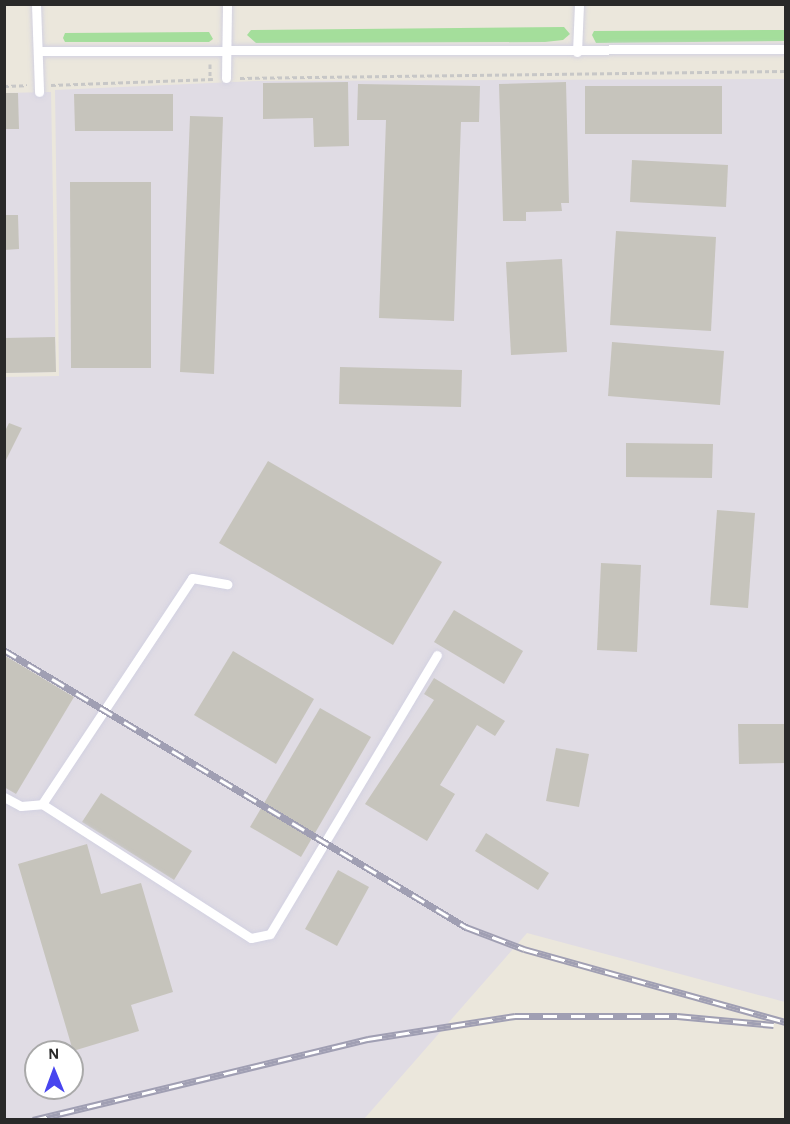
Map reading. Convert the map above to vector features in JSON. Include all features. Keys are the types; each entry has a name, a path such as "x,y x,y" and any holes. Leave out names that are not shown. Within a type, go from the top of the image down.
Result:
{"lane":[{"path":"36,4 39,92"},
{"path":"226,78 227,4"},
{"path":"578,52 579,4"},
{"path":"38,51 578,52 786,49"},
{"path":"42,804 192,578 227,584"},
{"path":"4,796 21,806 42,804 251,938 270,934 437,655"}],"path":[{"path":"47,85 226,78 786,71"}],"shaded area":[{"path":"785,79 785,1002 527,933 364,1119 5,1119 4,377 59,376 55,90 257,81"},
{"path":"51,92 56,372 5,373 4,93"}],"green space":[{"path":"564,27 570,34 563,40 545,42 256,43 247,35 251,30"},
{"path":"785,30 785,41 596,43 592,35 594,31"},
{"path":"209,32 213,39 209,42 65,42 63,38 65,33"}],"building":[{"path":"348,82 349,146 314,147 313,118 263,119 263,83"},
{"path":"566,82 569,203 561,203 562,211 526,212 526,221 503,221 499,84"},
{"path":"358,84 480,86 479,122 461,122 454,321 379,318 386,120 357,120"},
{"path":"585,86 722,86 722,134 585,134"},
{"path":"4,93 18,93 19,129 4,129"},
{"path":"74,94 173,94 173,131 75,131"},
{"path":"190,116 223,117 214,374 180,372"},
{"path":"632,160 728,165 726,207 630,202"},
{"path":"70,182 151,182 151,368 71,368"},
{"path":"4,215 18,215 19,249 4,250"},
{"path":"616,231 716,237 711,331 610,325"},
{"path":"562,259 567,352 511,355 506,262"},
{"path":"55,337 56,372 4,373 4,338"},
{"path":"612,342 724,351 720,405 608,396"},
{"path":"340,367 462,370 461,407 339,404"},
{"path":"9,423 22,428 4,464 4,433"},
{"path":"626,443 713,444 712,478 626,477"},
{"path":"268,461 442,562 393,645 219,543"},
{"path":"717,510 755,513 748,608 710,605"},
{"path":"601,563 641,565 637,652 597,650"},
{"path":"454,610 523,651 504,684 434,642"},
{"path":"233,651 314,699 276,764 194,715"},
{"path":"4,655 74,697 16,794 4,787"},
{"path":"434,678 505,721 495,736 477,725 440,785 455,794 427,841 365,804 434,700 424,694"},
{"path":"320,708 371,737 301,857 250,827"},
{"path":"738,724 786,724 786,763 739,764"},
{"path":"556,748 589,754 579,807 546,801"},
{"path":"101,793 192,851 174,880 82,822"},
{"path":"486,833 549,873 538,890 475,851"},
{"path":"87,844 101,894 141,883 173,992 131,1005 139,1031 84,1048 84,1040 70,1040 18,864"},
{"path":"338,870 369,887 337,946 305,929"}],"railway":[{"path":"4,650 466,927 524,949 786,1022"},
{"path":"33,1120 368,1039 515,1016 677,1016 774,1025"}]}
